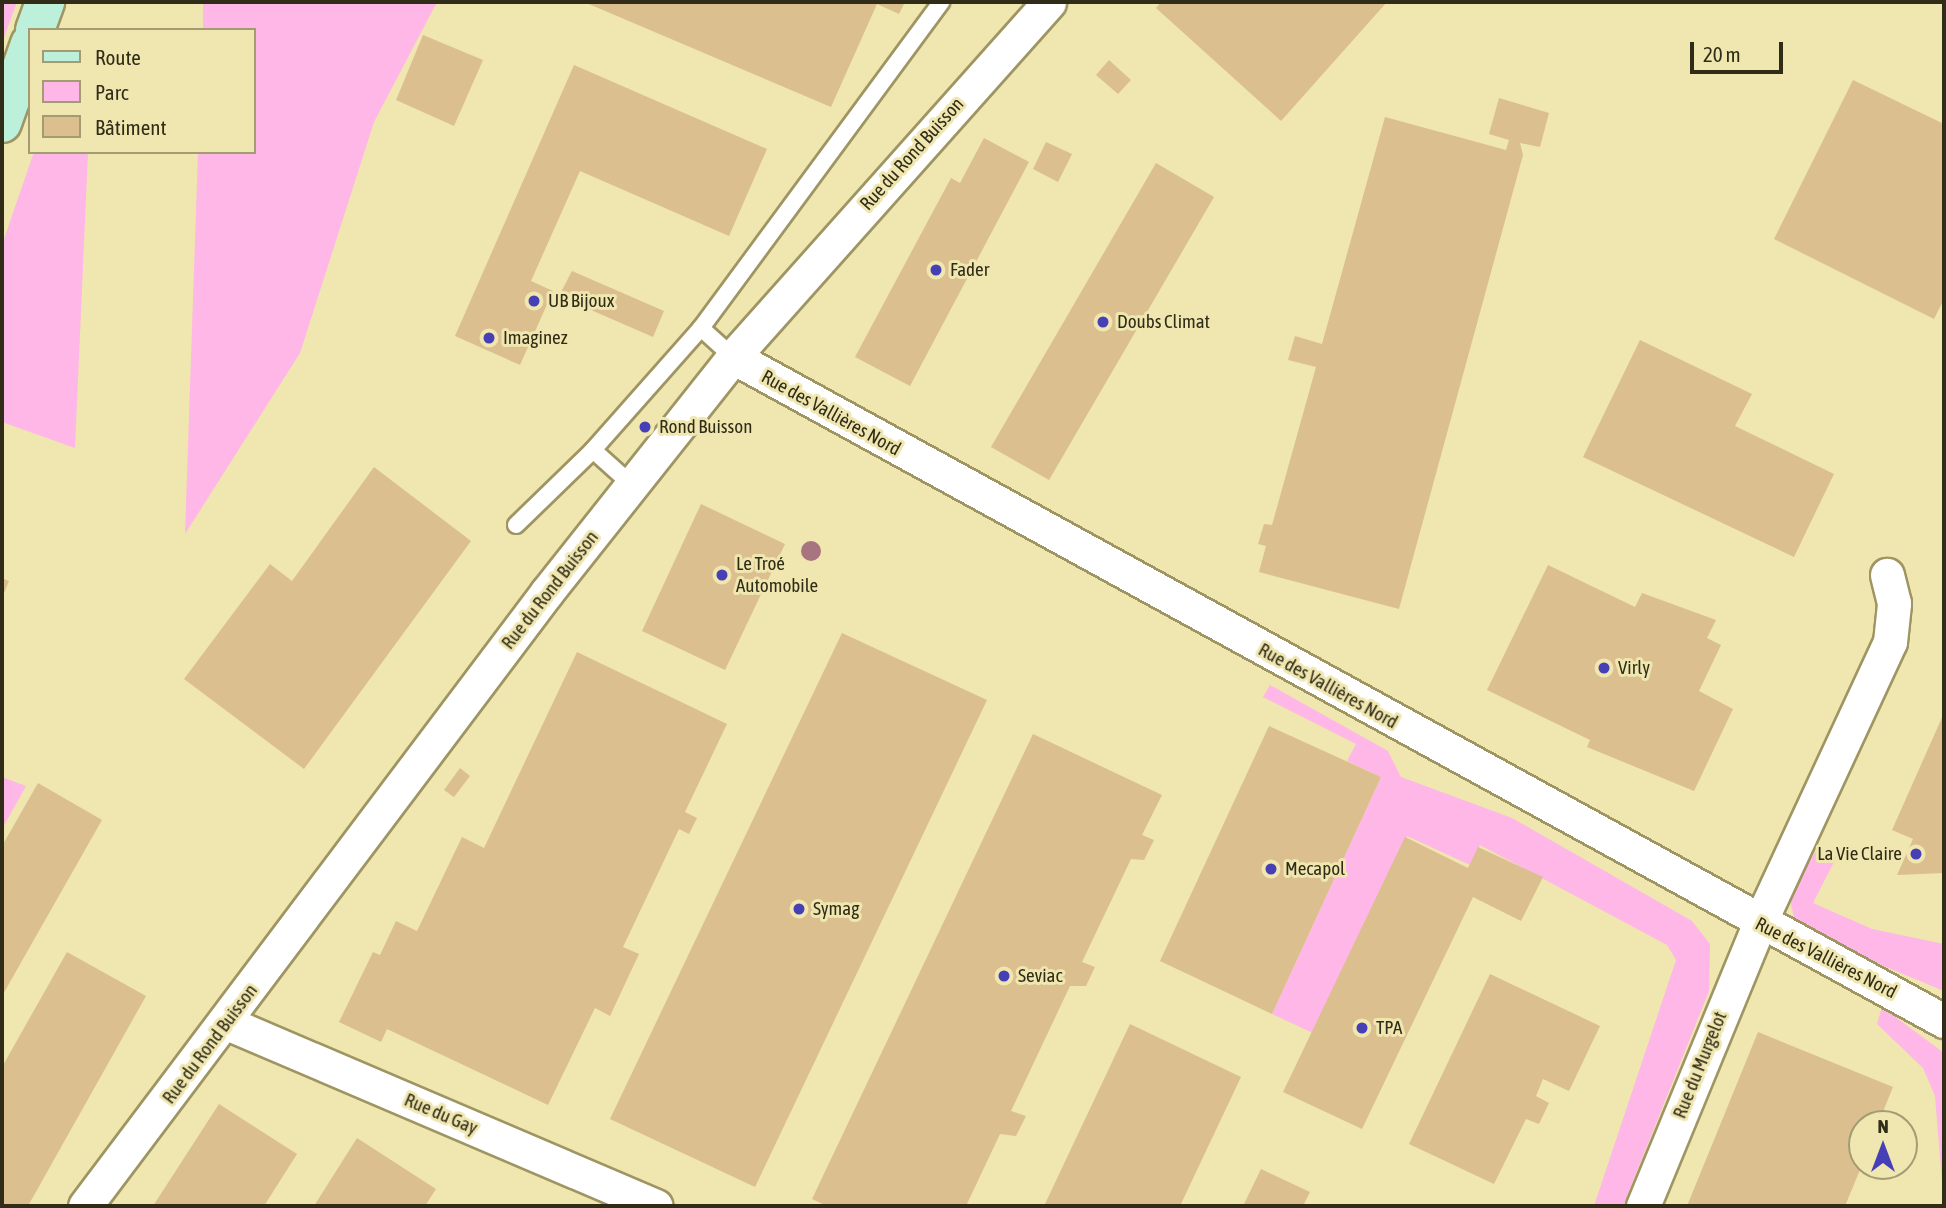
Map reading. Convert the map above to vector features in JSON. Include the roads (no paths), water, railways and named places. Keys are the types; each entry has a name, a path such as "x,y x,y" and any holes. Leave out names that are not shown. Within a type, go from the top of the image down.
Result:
{"main road":[{"path":"36,28 45,2"},
{"path":"2,123 28,50"}],"street":[{"name":"Rue du Rond Buisson","path":"85,1206 227,1023 632,485 733,357 1049,2"},
{"name":"Rue des Vallières Nord","path":"733,357 1759,924 1940,1018"},
{"name":"Rue du Murgelot","path":"1643,1206 1759,924 1890,642 1894,603 1886,575"},
{"name":"Rue du Gay","path":"227,1023 656,1206"}],"lane":[{"path":"516,525 593,450 701,328 942,2"},
{"path":"701,328 733,357"},
{"path":"593,450 632,485"}],"place":[{"name":"Fader","path":"936,270"},
{"name":"UB Bijoux","path":"534,301"},
{"name":"Doubs Climat","path":"1103,322"},
{"name":"Imaginez","path":"489,338"},
{"name":"Rond Buisson","path":"645,427"},
{"name":"Le Troé Automobile","path":"722,575"},
{"name":"Virly","path":"1604,668"},
{"name":"La Vie Claire","path":"1916,854"},
{"name":"Mecapol","path":"1271,869"},
{"name":"Symag","path":"799,909"},
{"name":"Seviac","path":"1004,976"},
{"name":"TPA","path":"1362,1028"}]}
